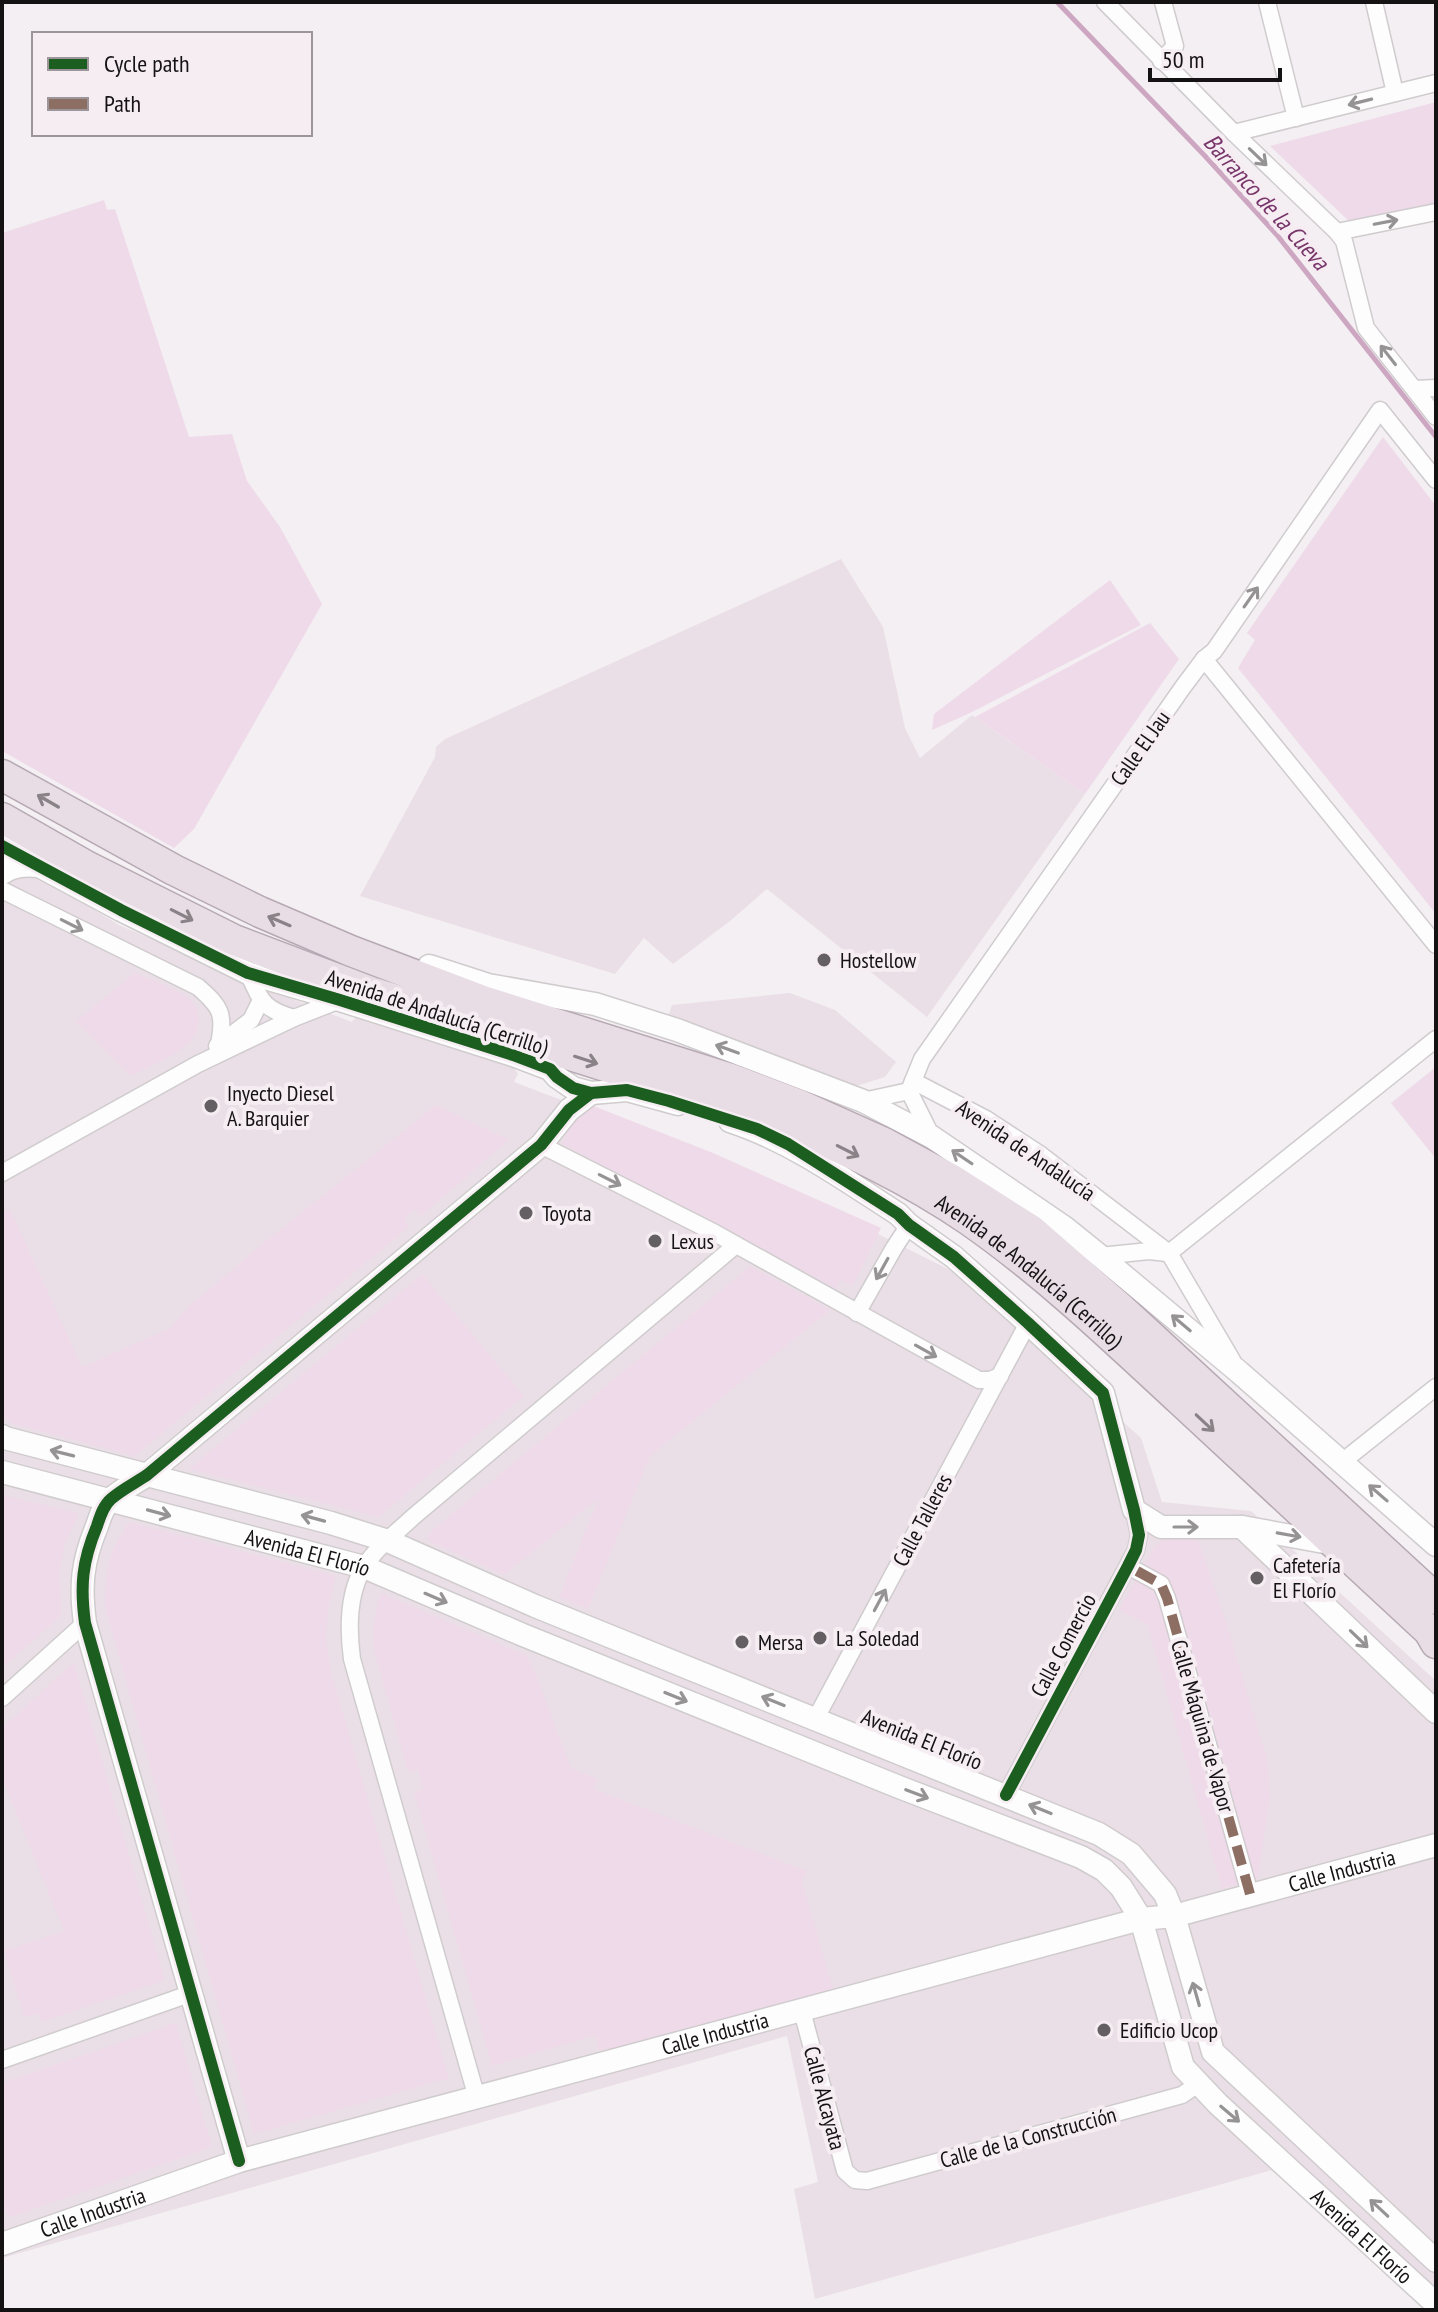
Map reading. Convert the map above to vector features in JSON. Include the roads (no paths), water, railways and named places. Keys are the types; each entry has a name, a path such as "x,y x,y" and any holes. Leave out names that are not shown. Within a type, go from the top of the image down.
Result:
{"highway":[{"name":"Avenida de Andalucía (Cerrillo)","path":"2,775 174,870 260,912 351,951 483,1001 554,1055"},
{"name":"Avenida de Andalucía (Cerrillo)","path":"2,818 88,867 234,940 371,992 612,1076 776,1120 837,1146 905,1181 978,1227 1041,1275 1336,1544 1432,1637"},
{"name":"Avenida de Andalucía (Cerrillo)","path":"612,1076 760,1090 884,1143 952,1180 1032,1231 1129,1316 1436,1599"}],"street":[{"path":"1105,2 1161,61 1337,232 1344,241 1366,328 1436,417"},
{"path":"1161,61 1175,46 1163,2"},
{"path":"1267,2 1296,118"},
{"path":"1374,2 1395,93"},
{"path":"1234,133 1436,83"},
{"path":"1337,232 1436,212"},
{"path":"1414,389 1436,388"},
{"name":"Calle El Jau","path":"911,1086 922,1059 1204,659 1214,651 1380,410 1436,480"},
{"path":"1204,659 1436,945"},
{"name":"Avenida de Andalucía (Cerrillo)","path":"2,846 248,973 554,1055"},
{"path":"2,873 25,865 41,866"},
{"path":"88,867 121,910"},
{"path":"2,890 198,987 215,1002 224,1021 219,1044"},
{"path":"351,951 399,957 488,985 595,1004 625,1013 863,1101 932,1137 1027,1201 1100,1256 1239,1372 1436,1545"},
{"path":"248,973 261,1000 275,1012 294,1018"},
{"path":"198,1064 251,1020 261,1000"},
{"path":"2,1173 198,1064 294,1018 340,1000"},
{"path":"547,1136 554,1055 564,1015 580,1002"},
{"path":"239,2161 85,1623 81,1596 87,1551 110,1500 147,1475 547,1136 569,1110 612,1076 630,1027 625,1013"},
{"path":"1100,1256 1129,1252 1169,1253 1436,1039"},
{"name":"Avenida de Andalucía (Cerrillo)","path":"612,1076 627,1090 757,1129 788,1144 898,1214 954,1257 1103,1393 1134,1510"},
{"path":"863,1101 911,1086 932,1137"},
{"name":"Avenida de Andalucía","path":"911,1086 986,1119 1041,1155 1169,1253 1239,1372"},
{"path":"680,1105 717,1102"},
{"path":"547,1136 979,1380 1000,1376"},
{"path":"1027,1201 1072,1267"},
{"path":"857,1313 909,1225"},
{"path":"1129,1252 1134,1226"},
{"path":"477,2098 352,1659 349,1637 354,1593 364,1567 388,1541 736,1245"},
{"name":"Calle Talleres","path":"816,1718 1028,1323"},
{"path":"1342,1462 1436,1387"},
{"name":"Avenida El Florío","path":"2,1436 331,1523 388,1541 535,1606 1099,1834 1131,1854 1165,1894 1213,2052 1220,2061 1436,2261"},
{"name":"Avenida El Florío","path":"2,1472 364,1567 803,1749 1081,1857 1104,1870 1121,1887 1141,1919 1183,2067 1198,2084 1433,2293"},
{"path":"1134,1510 1161,1527 1242,1527 1336,1544"},
{"name":"Calle Comercio","path":"1006,1795 1136,1550 1139,1535 1134,1510"},
{"path":"1411,1522 1436,1534"},
{"path":"1242,1527 1436,1712"},
{"name":"Calle Máquina de Vapor","path":"1137,1571 1161,1584 1167,1598 1250,1894"},
{"path":"2,1698 85,1623"},
{"path":"803,1749 816,1718"},
{"path":"992,1823 1006,1795"},
{"name":"Calle Industria","path":"5,2239 239,2161 1141,1919 1174,1916 1436,1845"},
{"path":"2,2060 192,1993"},
{"name":"Calle Alcayata","path":"802,2011 845,2171 855,2180"},
{"path":"1198,2084 1220,2061"},
{"name":"Calle de la Construcción","path":"855,2180 867,2181 1182,2095 1198,2084"}],"waterway":[{"name":"Barranco de la Cueva","path":"1057,2 1277,235 1436,437"}],"place":[{"name":"Hostellow","path":"824,960"},
{"name":"Inyecto Diesel A. Barquier","path":"211,1106"},
{"name":"Toyota","path":"526,1213"},
{"name":"Lexus","path":"655,1241"},
{"name":"Cafetería El Florío","path":"1257,1578"},
{"name":"La Soledad","path":"820,1638"},
{"name":"Mersa","path":"742,1642"},
{"name":"Edificio Ucop","path":"1104,2030"}]}
